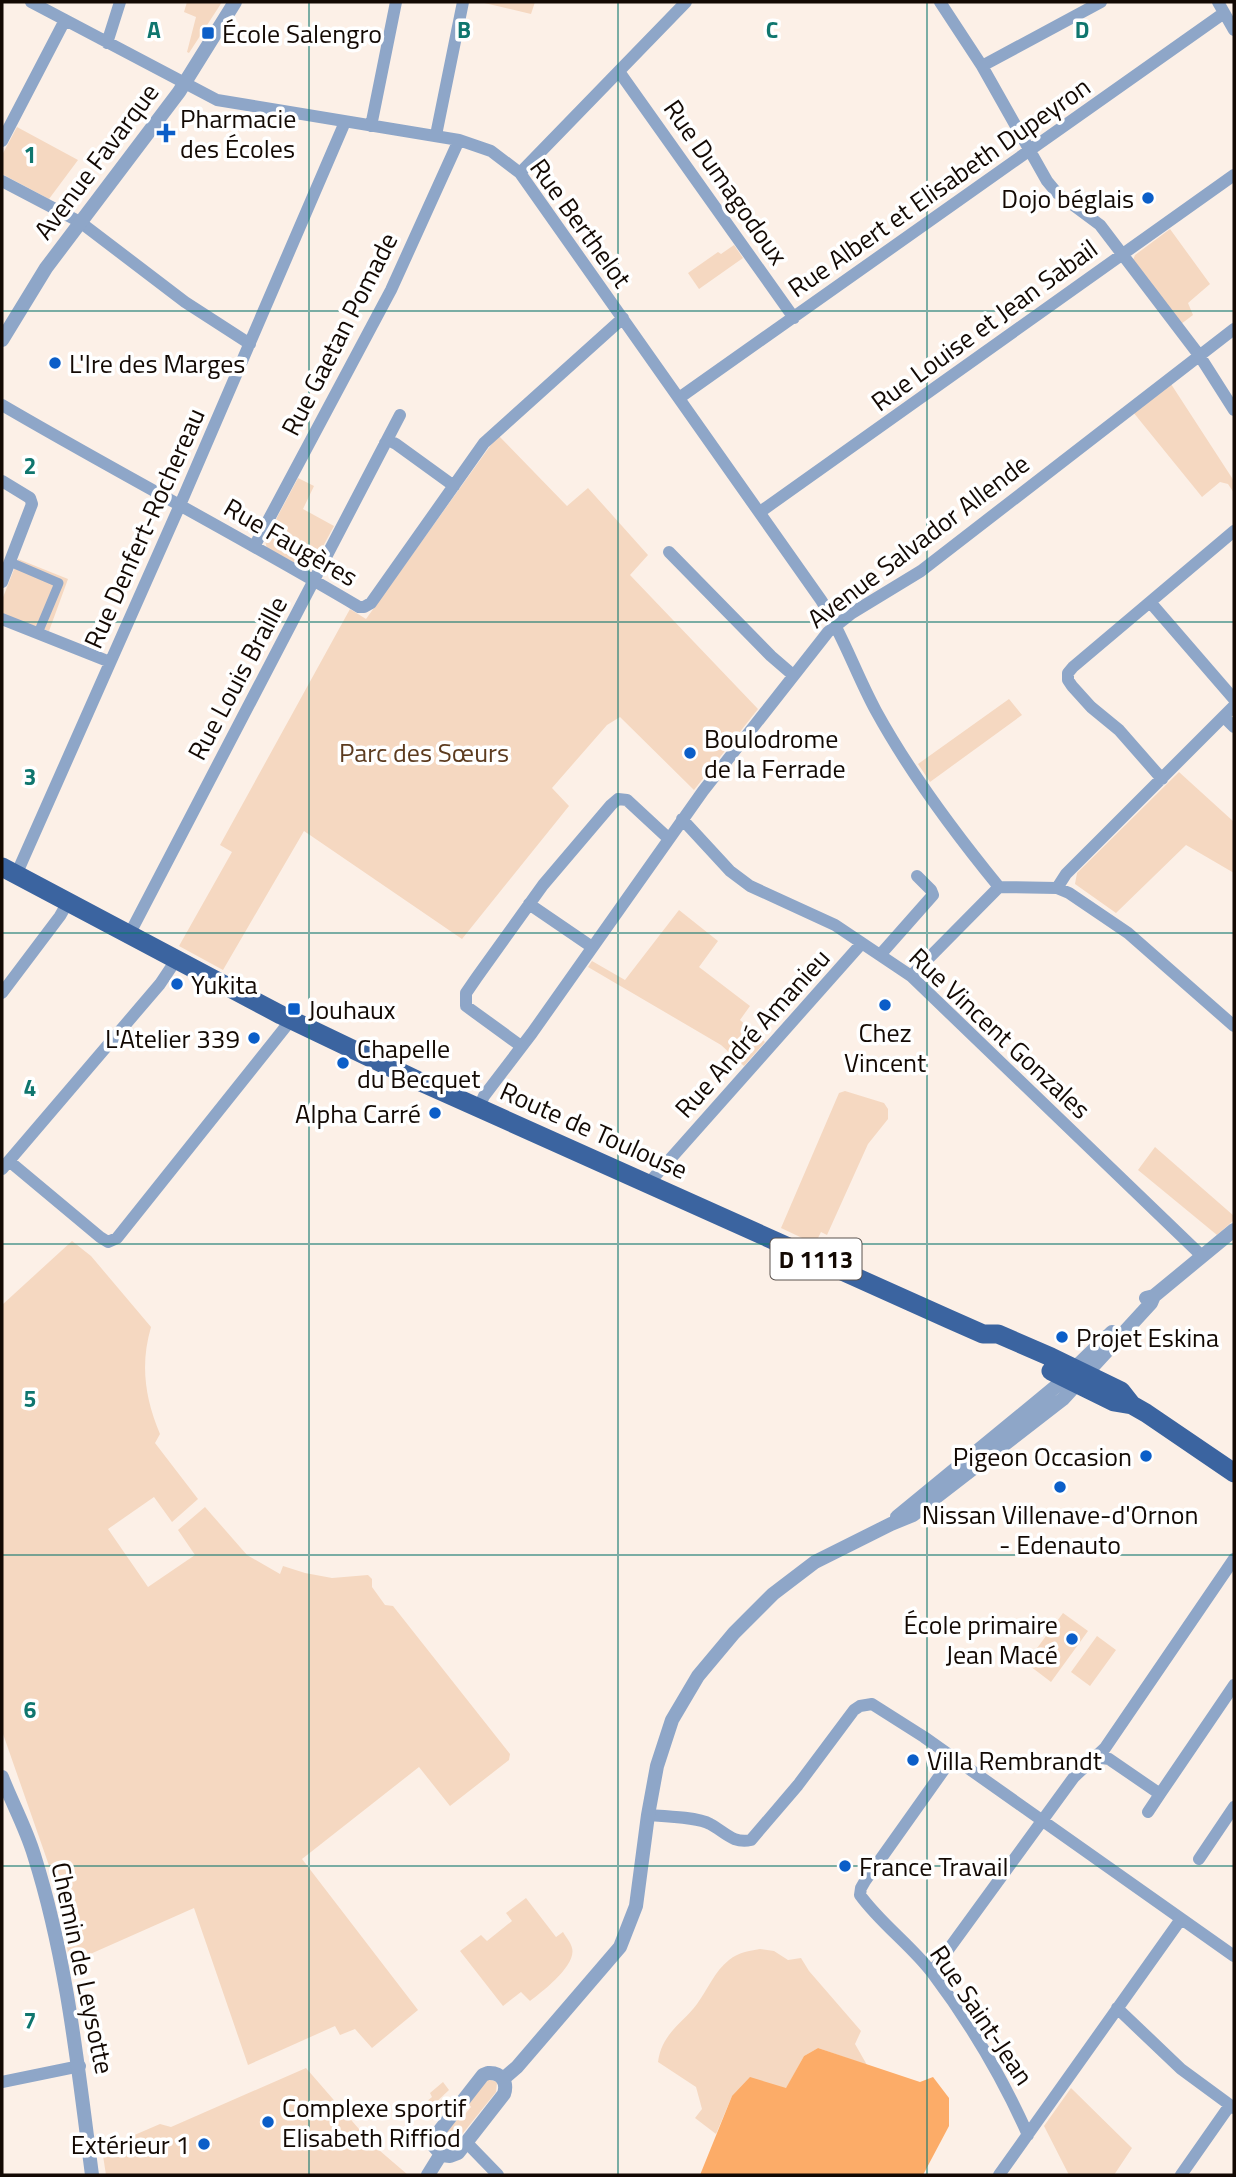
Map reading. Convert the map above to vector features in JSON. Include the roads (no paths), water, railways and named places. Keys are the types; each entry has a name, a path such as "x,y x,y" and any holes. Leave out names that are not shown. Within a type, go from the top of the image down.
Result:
{"main road":[{"name":"Route de Toulouse","path":"9,871 291,1020 983,1334 998,1334 1075,1376 1121,1391 1132,1405 1234,1473"}],"street":[{"name":"Rue Berthelot","path":"32,2 46,5 65,20 216,100 458,140 491,152 520,173 760,512 836,625 874,708 904,760 999,887"},
{"path":"107,43 120,2"},
{"name":"Avenue Favarque","path":"2,340 80,222 185,84 235,2"},
{"path":"371,125 396,2"},
{"path":"436,135 463,2"},
{"path":"520,173 686,2"},
{"path":"940,2 982,66 1047,181 1057,193 1100,225 1199,355 1234,410"},
{"path":"982,66 1101,2"},
{"path":"1221,7 1234,30"},
{"name":"Rue Albert et Elisabeth Dupeyron","path":"680,398 1030,149 1221,7"},
{"path":"2,141 65,20"},
{"name":"Rue Dumagodoux","path":"620,73 794,318"},
{"name":"Rue Denfert-Rochereau","path":"9,871 110,662 345,122"},
{"name":"Rue Gaetan Pomade","path":"255,545 391,290 458,140"},
{"name":"Rue Louise et Jean Sabail","path":"760,512 1234,174"},
{"path":"2,181 80,222 185,302 250,344"},
{"name":"Rue Faugères","path":"2,405 255,545 359,607 368,606 484,443 623,318"},
{"name":"Avenue Salvador Allende","path":"479,1107 484,1096 682,819 793,674 836,625 921,571 1234,329"},
{"name":"Rue Louis Braille","path":"129,935 400,415"},
{"path":"385,443 390,441 396,444 454,486"},
{"path":"2,481 30,498 32,504 2,582"},
{"path":"1162,779 1119,730 1091,707 1072,686 1068,673 1234,531"},
{"path":"669,552 771,656 793,674"},
{"path":"10,562 59,583 38,633"},
{"path":"1150,601 1234,699"},
{"path":"2,619 110,662"},
{"path":"1057,888 1066,874 1234,706"},
{"path":"1224,717 1234,727"},
{"path":"521,1046 470,1010 465,997 529,904 611,804 618,799 627,800 668,838"},
{"name":"Rue Vincent Gonzales","path":"682,819 730,871 750,886 822,918 911,976 1202,1256"},
{"path":"880,955 933,895 917,876"},
{"path":"911,976 999,887 1057,888 1085,902 1128,933 1234,1026"},
{"path":"2,993 68,902"},
{"path":"529,904 592,947"},
{"name":"Rue André Amanieu","path":"648,1184 862,943"},
{"path":"176,960 142,1005 5,1165 108,1242 117,1238 291,1020"},
{"path":"503,2079 517,2067 620,1947 636,1906 657,1766 672,1720 698,1676 734,1633 773,1594 815,1562 891,1524 900,1513 1036,1403 1075,1376 1145,1309 1154,1296 1234,1230"},
{"path":"930,1970 1074,1777 1105,1748 1234,1559"},
{"path":"1148,1812 1234,1685"},
{"path":"648,1815 706,1821 731,1839 744,1842 751,1840 798,1785 854,1710 866,1704 877,1706 1234,1956"},
{"name":"Rue Saint-Jean","path":"953,1757 865,1881 860,1892 862,1898 930,1970 968,2026 1028,2135"},
{"path":"1096,1757 1109,1759 1160,1794"},
{"name":"Chemin de Leysotte","path":"2,1777 35,1858 53,1930 80,2066 92,2175"},
{"path":"1199,1859 1234,1807"},
{"path":"999,2175 1181,1919"},
{"path":"1118,2008 1181,2069 1232,2106 1181,2175"},
{"path":"2,2082 80,2066"},
{"path":"493,2073 503,2079 506,2086 504,2094 466,2142 454,2155 441,2154 434,2146 437,2134 483,2075 493,2073"},
{"path":"466,2142 498,2175"},
{"path":"428,2175 441,2154"}],"place":[{"name":"École Salengro","path":"208,33"},
{"name":"Pharmacie des Écoles","path":"166,133"},
{"name":"Dojo béglais","path":"1148,198"},
{"name":"L'Ire des Marges","path":"55,363"},
{"name":"Boulodrome de la Ferrade","path":"690,753"},
{"name":"Yukita","path":"177,984"},
{"name":"Chez Vincent","path":"885,1005"},
{"name":"Jouhaux","path":"294,1009"},
{"name":"L'Atelier 339","path":"254,1038"},
{"name":"Chapelle du Becquet","path":"343,1063"},
{"name":"Alpha Carré","path":"435,1113"},
{"name":"Projet Eskina","path":"1062,1337"},
{"name":"Pigeon Occasion","path":"1146,1456"},
{"name":"Nissan Villenave-d'Ornon - Edenauto","path":"1060,1487"},
{"name":"École primaire Jean Macé","path":"1072,1639"},
{"name":"Villa Rembrandt","path":"913,1760"},
{"name":"France Travail","path":"845,1866"},
{"name":"Complexe sportif Elisabeth Riffiod","path":"268,2122"},
{"name":"Extérieur 1","path":"204,2144"}],"park label":[{"name":"Parc des Sœurs","path":"424,752"}]}
